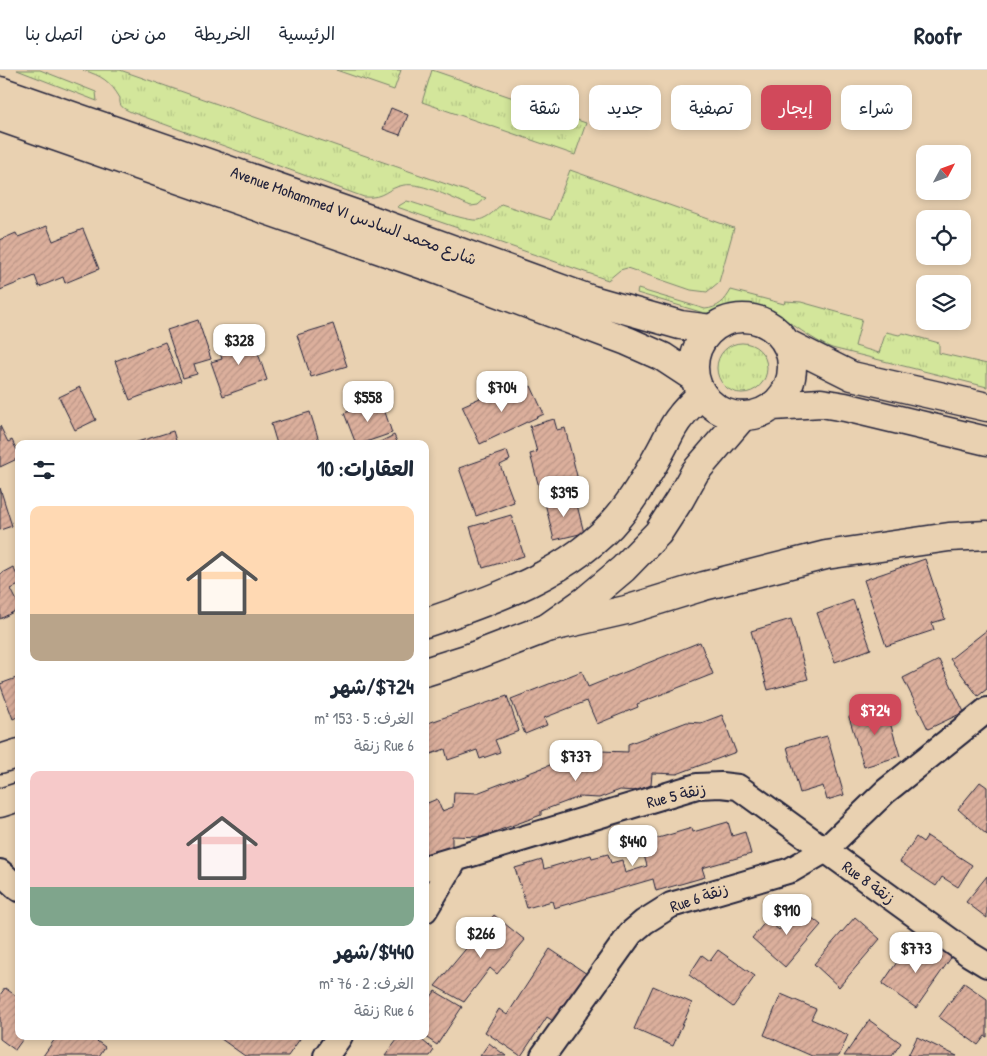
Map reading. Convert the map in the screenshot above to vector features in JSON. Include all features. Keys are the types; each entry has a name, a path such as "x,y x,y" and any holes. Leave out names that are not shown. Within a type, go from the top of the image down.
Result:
{"main road":[{"name":"Avenue Mohammed VI شارع محمد السادس","path":"0,91 592,300 680,324 711,329"},
{"name":"Avenue Mohammed VI شارع محمد السادس","path":"0,117 424,264 627,341 663,357 698,386"},
{"path":"774,406 788,388 792,366 791,354 779,333 769,325 752,318 733,318 721,322 711,329 702,339 696,351 694,364 698,386 710,403 720,410 743,416 754,415 774,406 821,403 987,441"},
{"path":"786,344 852,376 987,407"},
{"path":"429,621 462,611 507,593 564,563 596,540 619,516 643,482 698,386"},
{"path":"547,628 623,569 658,532 680,500 695,472 743,416"},
{"path":"429,671 469,658 547,628 626,610 704,586 826,555 949,537 987,535"},
{"path":"0,759 15,754"},
{"path":"0,803 15,798"}],"street":[{"name":"Rue 6 زنقة","path":"544,1056 631,933 644,922 671,905 791,870 824,851 886,791 987,710"},
{"name":"Rue 5 زنقة","path":"429,867 697,786 721,785 738,787 824,851"},
{"name":"Rue 8 زنقة","path":"824,851 987,965"},
{"path":"429,903 455,860"},
{"path":"0,872 15,885"},
{"path":"326,1056 337,1040"}],"green space":[{"path":"17,70 40,70 96,92 97,101"},
{"path":"83,70 120,70 486,198 478,205 471,206 429,188 412,185 398,186 381,195 364,197 131,112 121,105 120,98 109,83"},
{"path":"336,70 401,70 394,90"},
{"path":"432,70 511,97 511,130 579,130 579,121 586,123 575,155 422,102"},
{"path":"570,170 734,228 719,282 707,292 691,290 627,268 620,270 608,280 397,207 407,201 455,216 479,220 492,214 501,204 551,220"},
{"path":"638,289 705,309 721,303 731,290 784,304 785,301 801,302 862,319 855,346 879,353 886,332 899,335 903,333 939,343 939,353 987,364 987,387 832,348 781,317 760,308 738,306 704,313 637,293"},
{"path":"737,343 747,343 760,350 767,363 767,373 760,386 747,393 737,393 728,389 721,382 717,373 717,363 721,354 728,347"}],"building":[{"path":"391,108 408,115 400,135 383,129"},
{"path":"47,226 53,241 83,229 99,269 65,283 63,277 39,287 35,276 0,290 0,240 16,233 18,237"},
{"path":"198,320 211,359 194,364 197,374 183,378 167,330"},
{"path":"333,324 347,366 311,377 297,335"},
{"path":"252,335 267,380 223,396 211,362 222,359 218,347"},
{"path":"165,342 181,381 130,400 115,361"},
{"path":"531,386 544,414 480,444 462,406 498,390 502,400"},
{"path":"80,387 96,420 75,430 59,397"},
{"path":"381,400 392,433 372,440 354,440 344,413"},
{"path":"310,412 319,440 276,440 271,424"},
{"path":"554,419 557,430 565,428 580,488 542,498 530,454 537,452 530,426"},
{"path":"0,426 8,442 12,440 15,446 15,460 0,467"},
{"path":"173,431 176,440 144,440"},
{"path":"394,435 396,440 384,440"},
{"path":"507,451 510,460 500,465 514,502 476,516 459,468"},
{"path":"0,488 12,526 0,530"},
{"path":"575,497 584,533 554,540 545,503"},
{"path":"511,515 524,556 483,568 470,527"},
{"path":"925,559 945,619 932,623 934,630 886,646 864,580"},
{"path":"13,567 15,571 15,587 11,589 15,597 15,611 0,619 0,574"},
{"path":"853,600 871,649 835,662 817,613"},
{"path":"791,619 808,679 768,690 751,631"},
{"path":"987,630 987,689 978,696 950,659"},
{"path":"700,642 713,674 637,704 638,707 597,724 587,701 544,718 547,725 525,734 511,699 582,671 588,687"},
{"path":"939,660 964,712 928,729 903,678"},
{"path":"15,678 15,718 13,719 0,684"},
{"path":"507,696 519,731 495,740 500,752 480,759 477,750 448,760 445,749 429,755 429,723"},
{"path":"885,706 900,756 864,767 849,717"},
{"path":"722,715 736,752 677,774 652,773 651,785 636,791 620,790 599,798 579,797 541,811 541,815 481,837 452,836 452,846 429,855 429,802 437,799 442,811 453,807 454,792 477,793 563,760 585,761 585,757 601,751 628,752 628,744 687,722 701,723"},
{"path":"827,736 844,795 827,800 823,786 800,793 787,747"},
{"path":"980,782 987,787 987,835 958,809"},
{"path":"728,822 732,836 745,832 751,854 702,868 705,877 656,891 653,879 554,908 552,901 527,908 515,868 542,860 544,869 591,855 592,858 608,854 611,863 622,860 625,873 647,866 642,848 656,844 655,839 692,828 693,832"},
{"path":"927,836 972,865 958,887 942,877 936,886 900,862 916,837 923,842"},
{"path":"987,876 987,918 966,902"},
{"path":"799,907 821,925 785,967 752,938 767,920 779,930"},
{"path":"494,915 525,940 497,974 490,968 464,1002 435,986"},
{"path":"855,917 880,939 839,987 814,964"},
{"path":"910,943 935,960 945,945 955,952 916,1008 882,984"},
{"path":"550,949 590,976 559,1025 547,1017 521,1056 485,1032 499,1009 507,1015"},
{"path":"718,950 755,976 733,1007 689,975 702,955 710,961"},
{"path":"964,983 987,999 987,1037 985,1036 978,1045 939,1017"},
{"path":"653,986 692,1003 673,1046 634,1029"},
{"path":"5,988 15,995 15,1040 22,1040 15,1050 0,1039 0,995"},
{"path":"435,991 462,1007 437,1045 429,1039 429,1000"},
{"path":"781,994 816,1009 811,1019 848,1035 839,1056 812,1056 764,1035"},
{"path":"869,1020 901,1043 892,1056 844,1056"},
{"path":"917,1037 957,1056 908,1056"},
{"path":"54,1040 95,1040 105,1047 99,1056 43,1056"},
{"path":"223,1040 299,1040 288,1056 245,1056"},
{"path":"397,1040 422,1040 434,1050 430,1056 385,1056"},
{"path":"489,1043 506,1056 480,1056"}]}
